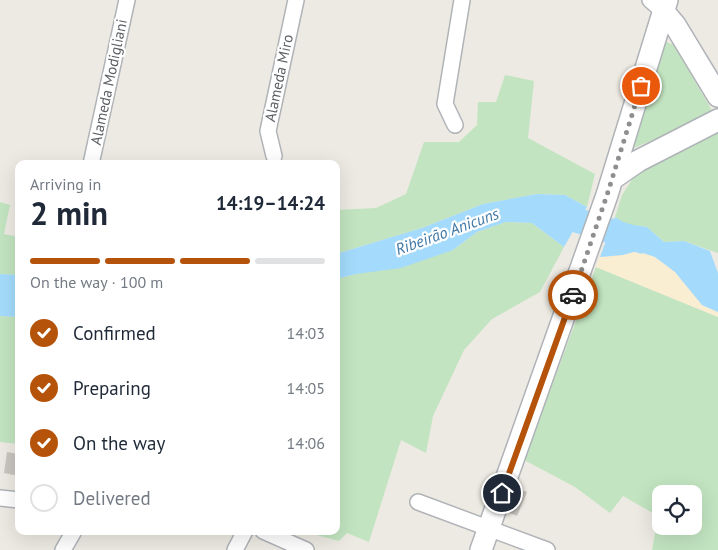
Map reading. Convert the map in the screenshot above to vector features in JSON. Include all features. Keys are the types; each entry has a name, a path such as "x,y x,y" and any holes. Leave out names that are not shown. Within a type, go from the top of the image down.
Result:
{"street":[{"name":"Alameda Modigliani","path":"92,160 127,0"},
{"name":"Alameda Miro","path":"274,156 268,131 296,0"},
{"path":"455,125 445,104 462,0"},
{"path":"660,4 718,96"},
{"path":"482,550 610,187 660,4"},
{"path":"610,187 638,161 718,120"},
{"path":"0,498 15,500"},
{"path":"418,502 547,550"},
{"path":"63,550 72,535"},
{"path":"235,550 243,535"},
{"path":"271,535 306,550"}],"green space":[{"path":"664,41 674,45 711,109 708,117 629,150"},
{"path":"505,75 534,81 528,138 595,174 587,207 565,195 537,194 483,204 422,228 340,253 340,210 376,208 406,194 424,142 459,142 477,125 478,102 496,102"},
{"path":"718,130 718,253 684,241 664,242 647,227 626,224 615,217 622,195 637,172 686,149"},
{"path":"0,202 10,205 4,234 15,236 15,275 0,274"},
{"path":"506,222 532,223 564,247 540,292 492,319 464,350 433,416 426,453 401,440 369,542 347,533 339,541 316,535 340,535 340,278 453,250 477,232"},
{"path":"596,267 718,317 718,550 652,550 655,535 702,535 702,485 652,485 652,513 623,496 610,513 575,487 524,460"},
{"path":"0,316 15,317 15,444 0,442"}],"sand":[{"path":"637,251 655,257 675,272 702,305 718,312 718,317 596,267 600,257 623,255"}],"water":[{"path":"537,194 565,195 587,207 564,247 532,223 506,222 477,232 453,250 401,268 340,278 340,253 422,228 483,204"},
{"path":"615,217 626,224 647,227 664,242 684,241 710,251 718,273 718,312 702,305 675,272 655,257 637,251 623,255 600,257"},
{"path":"0,274 15,275 15,317 0,316"}],"building":[{"path":"7,452 15,453 15,475 4,473"},
{"path":"516,488 527,492 517,516 508,512"}],"waterway":[{"name":"Ribeirão Anicuns","path":"546,216 570,218 642,241"}],"way so far":[{"path":"573,295 641,86"}],"route":[{"path":"502,493 573,295"}]}
